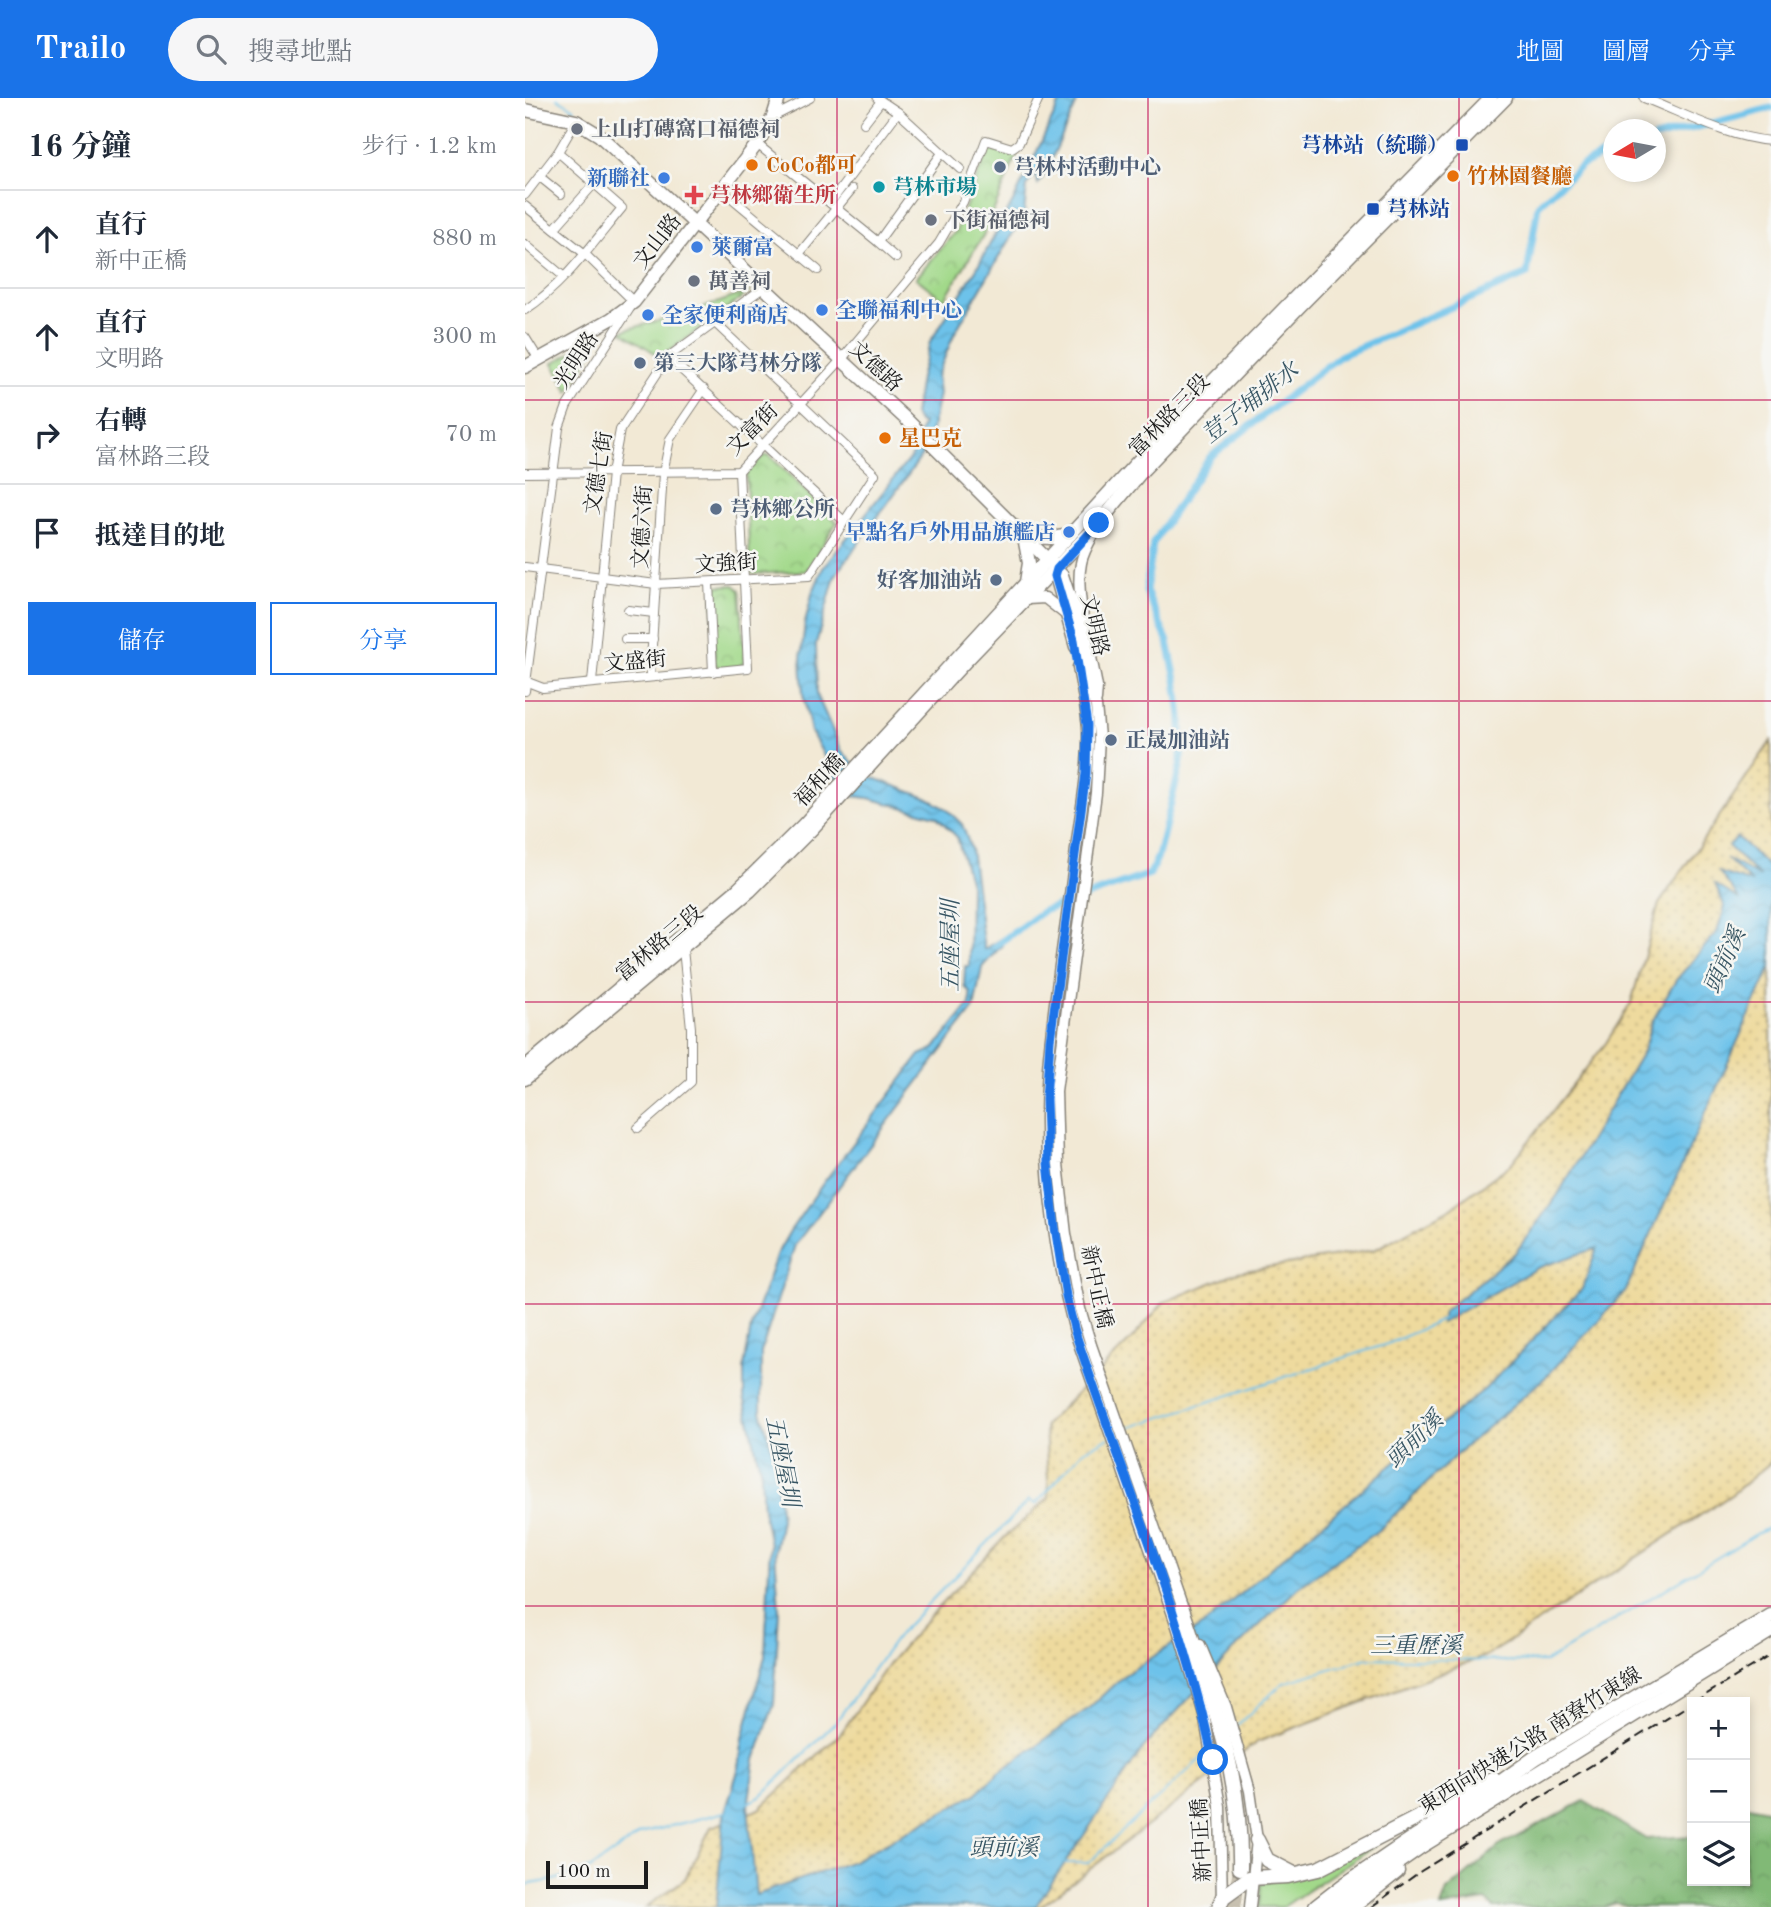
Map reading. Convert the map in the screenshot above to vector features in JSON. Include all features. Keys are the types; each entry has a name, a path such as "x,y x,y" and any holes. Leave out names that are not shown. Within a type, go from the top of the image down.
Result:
{"highway":[{"path":"1182,1609 1229,1754 1238,1805 1240,1868"},
{"name":"東西向快速公路 南寮竹東線","path":"1316,1907 1415,1837 1480,1797 1535,1758 1771,1616"},
{"name":"東西向快速公路 南寮竹東線","path":"1333,1907 1389,1866 1453,1828 1564,1755 1771,1630"},
{"path":"1222,1904 1249,1878 1295,1875 1318,1869 1535,1758"},
{"path":"1352,1907 1453,1828"},
{"path":"1257,1840 1267,1860 1295,1875"}],"main road":[{"name":"文山路","path":"525,367 611,319 634,302 757,144 773,117 779,98"},
{"name":"富林路三段","path":"867,763 975,646 1026,583 1052,565 1099,523 1152,460 1458,138 1491,98"},
{"name":"富林路三段","path":"1458,138 1506,98"},
{"name":"文德路","path":"525,110 576,121 599,135 908,421 1024,537"},
{"name":"富林路三段","path":"975,646 1027,599 1070,535 1196,398 1421,177"},
{"path":"1024,537 1052,538 1070,535"},
{"path":"1024,537 1052,565"},
{"path":"1024,537 1029,563 1026,583"},
{"name":"福和橋","path":"808,827 867,763"},
{"name":"富林路三段","path":"525,1079 683,950 750,891 808,827"},
{"name":"富林路三段","path":"525,1067 711,913 808,827"}],"street":[{"path":"773,117 810,98"},
{"name":"文富街","path":"525,473 553,475 739,471 841,360 939,243 963,202 986,140 1012,148 1019,143 1039,98"},
{"path":"1644,98 1720,129 1751,139 1771,141"},
{"path":"864,123 879,100 898,112 960,169"},
{"path":"799,254 898,112"},
{"path":"525,195 558,152 576,121"},
{"path":"757,144 896,258"},
{"path":"525,310 541,300 585,254 622,208 558,152"},
{"path":"878,242 942,153"},
{"path":"540,177 561,194"},
{"path":"554,229 594,184"},
{"path":"834,206 852,189"},
{"path":"722,190 818,270"},
{"path":"525,206 585,254 634,302"},
{"path":"525,244 563,276"},
{"name":"文德七街","path":"592,682 612,473 620,430 668,357 762,288"},
{"name":"光明路","path":"525,685 559,428 567,406 634,302"},
{"path":"715,323 801,404"},
{"path":"525,337 538,358"},
{"path":"668,357 844,520"},
{"name":"文德六街","path":"650,677 663,473 670,439 704,389"},
{"name":"文強街","path":"525,567 656,584 810,576 875,474 801,404"},
{"path":"739,471 744,581"},
{"path":"1096,706 1097,687 1080,593 1080,575 1083,554 1099,523"},
{"name":"文明路","path":"1052,565 1076,652 1088,740 1077,883"},
{"name":"文明路","path":"1052,565 1063,575 1076,614 1090,690 1096,706 1099,737 1098,772 1077,883"},
{"name":"文盛街","path":"525,685 543,688 748,668 744,581"},
{"path":"709,582 713,672"},
{"path":"1027,599 1051,601 1067,616"},
{"path":"628,610 654,613"},
{"path":"625,639 653,639"},
{"name":"新中正橋","path":"1077,883 1056,1091 1056,1140 1066,1234 1074,1280 1091,1345 1182,1609 1226,1707 1250,1791 1257,1840 1250,1907"},
{"name":"新中正橋","path":"1077,883 1050,1040 1046,1099 1048,1163 1058,1250 1075,1332 1177,1626 1203,1714 1220,1806 1222,1904"},
{"path":"638,1128 691,1082 691,1028 683,950"}],"green space":[{"path":"994,145 1017,154 984,234 944,300 916,278 956,231 989,147"},
{"path":"751,291 661,357 621,331 688,313"},
{"path":"585,345 591,347 591,354 569,392 553,363"},
{"path":"769,455 837,522 806,571 753,574 750,571 746,474 763,456"},
{"path":"734,585 740,590 745,661 740,666 721,669 715,664 713,592 716,586"},
{"path":"1584,1801 1646,1839 1687,1836 1687,1886 1750,1886 1750,1806 1771,1811 1771,1907 1633,1907 1616,1903 1604,1907 1494,1907 1486,1900 1441,1907 1447,1891 1499,1846"},
{"path":"1376,1845 1283,1907 1259,1907 1261,1884"}],"sand":[{"path":"1771,741 1771,1462 1731,1495 1488,1655 1257,1742 1040,1907 646,1907 685,1879 711,1827 760,1809 841,1733 890,1662 930,1616 1005,1537 1049,1498 1045,1425 1131,1340 1164,1302 1238,1272 1374,1250 1450,1209 1510,1165 1606,1043 1631,1003 1659,904"}],"water":[{"name":"頭前溪","path":"1062,98 1079,98 1045,174 1038,184 1035,173 1027,185 1024,214 954,334 937,376 939,394 923,454 835,576 816,644 817,695 842,752 866,775 927,798 945,808 962,824 971,849 984,949 1002,938 1002,945 982,967 974,1008 795,1245 761,1352 761,1411 773,1452 780,1465 777,1484 781,1519 775,1550 779,1610 774,1704 755,1760 748,1806 756,1895 853,1861 976,1794 998,1773 1089,1708 1123,1676 1206,1623 1486,1388 1582,1289 1597,1248 1537,1268 1441,1323 1444,1311 1515,1253 1557,1196 1643,1051 1652,1022 1676,980 1717,932 1725,907 1715,884 1740,900 1719,872 1752,883 1726,858 1760,877 1728,846 1737,837 1769,867 1771,865 1771,967 1625,1292 1548,1375 1457,1454 1380,1529 1298,1588 1234,1650 1144,1747 1035,1907 716,1907 724,1816 739,1767 743,1738 765,1656 770,1544 763,1510 761,1473 744,1397 744,1367 751,1327 777,1254 790,1231 920,1055 934,1049 970,1004 970,992 964,986 965,966 969,966 970,884 957,837 936,816 846,795 811,732 803,694 801,658 805,623 812,594 823,568 913,454 923,423 914,415 930,342 977,268 1016,196"}],"waterway":[{"path":"557,98 575,109"},
{"name":"荳子埔排水","path":"1666,135 1771,108"},
{"name":"荳子埔排水","path":"995,946 1043,911 1150,874 1158,856 1181,762 1181,716 1168,642 1146,591 1153,543 1210,457 1340,356 1527,274 1538,205 1582,165 1603,155"},
{"path":"1125,1429 1390,1343 1444,1319"},
{"path":"747,1803 760,1797 835,1723 899,1634 1028,1501 1036,1504 1083,1451 1108,1438"},
{"name":"三重歷溪","path":"1235,1727 1283,1683 1367,1658 1545,1662 1771,1527"},
{"name":"三重歷溪","path":"1065,1863 1088,1863 1206,1754"},
{"path":"525,1885 554,1880 591,1868 640,1834 725,1812"}],"tunnel":[{"path":"1234,1907 1240,1868"}],"railway":[{"path":"1702,1697 1771,1655"},
{"path":"1371,1907 1421,1871 1687,1706"}],"place":[{"name":"上山打磚窩口福德祠","path":"577,129"},
{"name":"芎林站（統聯）","path":"1462,145"},
{"name":"CoCo都可","path":"752,165"},
{"name":"芎林村活動中心","path":"1000,167"},
{"name":"竹林園餐廳","path":"1453,176"},
{"name":"新聯社","path":"664,178"},
{"name":"芎林市場","path":"879,187"},
{"name":"芎林鄉衛生所","path":"694,195"},
{"name":"芎林站","path":"1373,209"},
{"name":"下街福德祠","path":"931,220"},
{"name":"萊爾富","path":"697,247"},
{"name":"萬善祠","path":"694,281"},
{"name":"全聯福利中心","path":"822,310"},
{"name":"全家便利商店","path":"648,315"},
{"name":"第三大隊芎林分隊","path":"640,363"},
{"name":"星巴克","path":"885,438"},
{"name":"芎林鄉公所","path":"716,509"},
{"name":"早點名戶外用品旗艦店","path":"1069,532"},
{"name":"好客加油站","path":"996,580"},
{"name":"正晟加油站","path":"1111,740"}],"route":[{"path":"1099,523 1057,569 1055,576 1074,640 1088,740 1084,789 1050,1040 1046,1099 1048,1163 1066,1296 1075,1332 1177,1626 1203,1714 1213,1760"}],"water label":[{"name":"五座屋圳","path":"950,946"},
{"name":"五座屋圳","path":"783,1461"}]}
